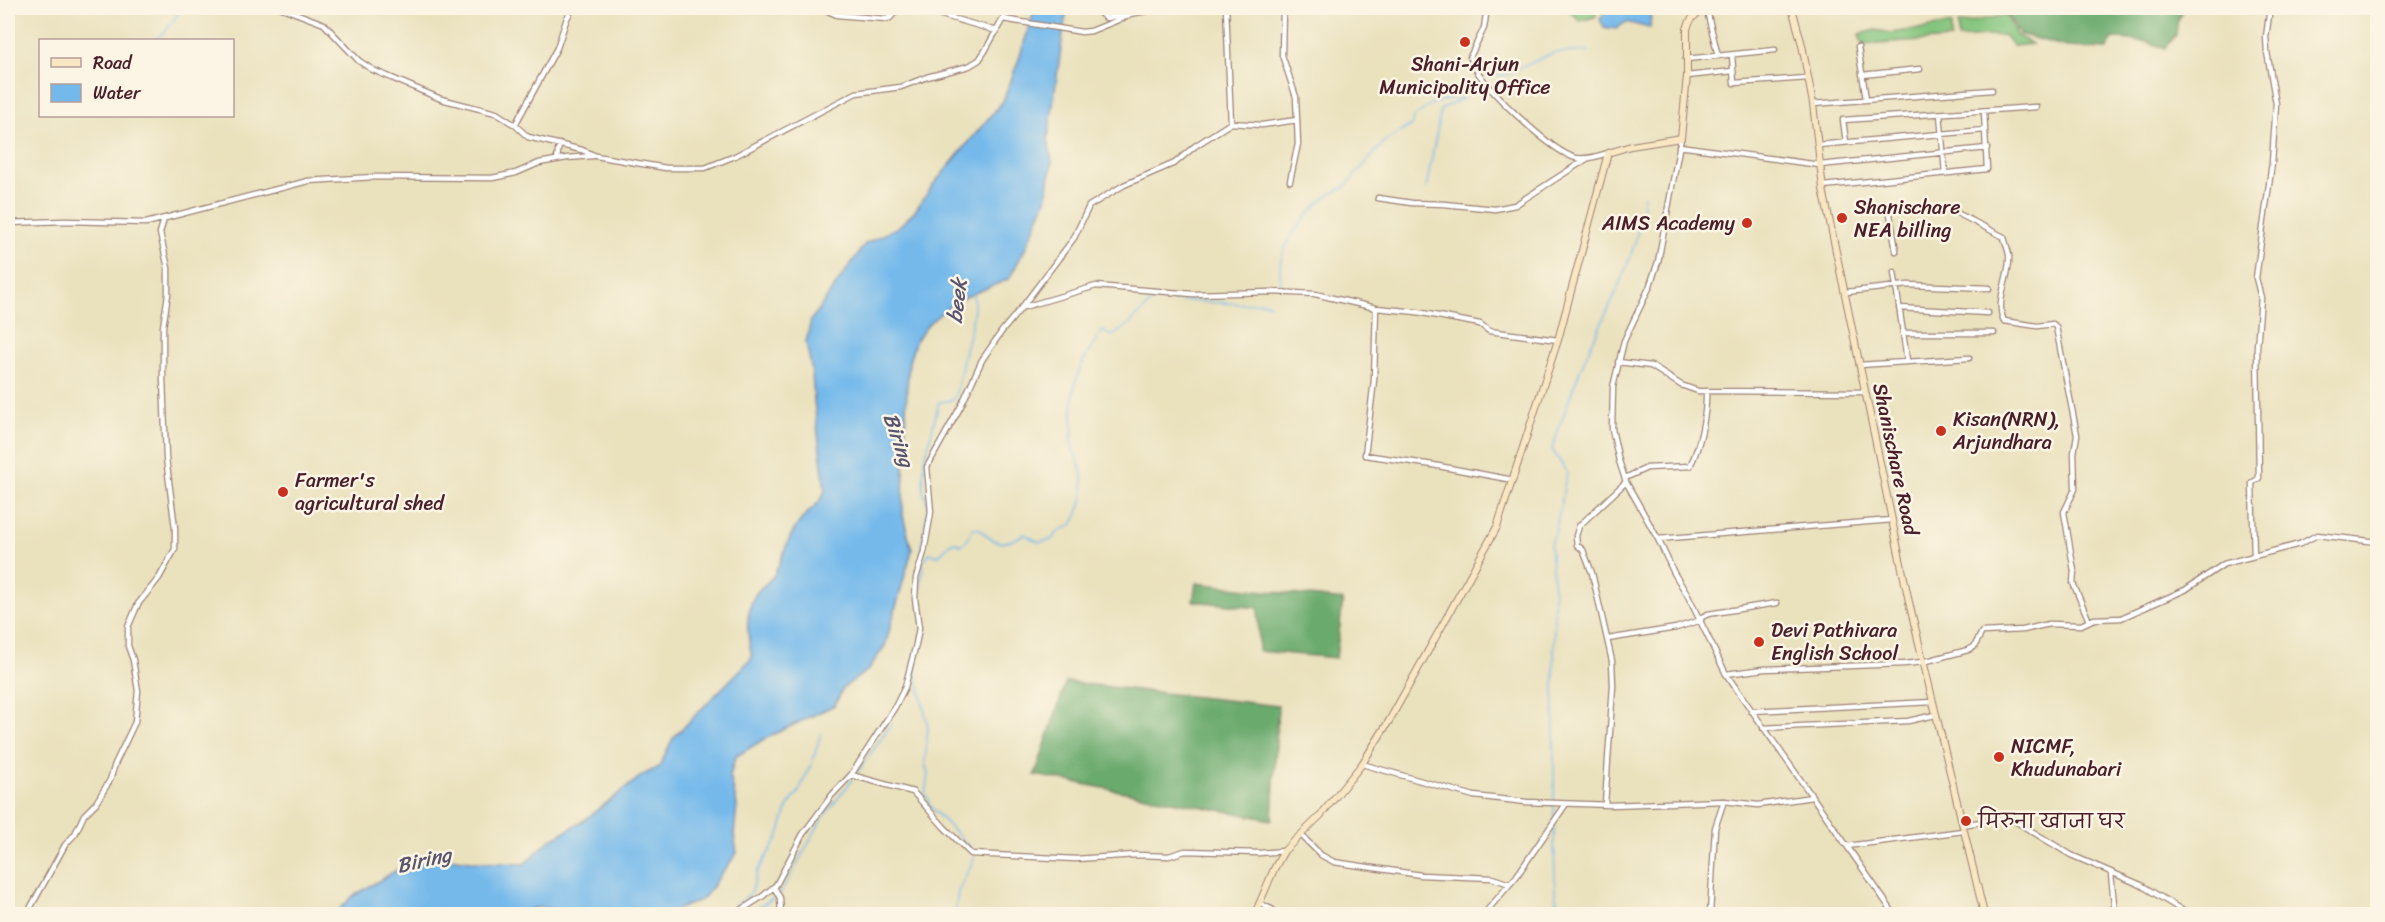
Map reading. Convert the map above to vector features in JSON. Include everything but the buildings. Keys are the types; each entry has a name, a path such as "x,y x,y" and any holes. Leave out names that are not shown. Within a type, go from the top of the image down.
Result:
{"street":[{"path":"282,8 324,24 359,61 373,70 441,99 496,114 515,125 528,137 582,150 596,156 666,168 705,168 735,156 856,93 901,87 927,77 969,66 979,60 1008,8"},
{"path":"515,125 553,58 567,18 573,8"},
{"path":"822,8 837,15 886,19 890,18 899,8"},
{"path":"917,8 997,31"},
{"path":"1093,8 1106,18 1164,8"},
{"path":"1226,8 1231,123"},
{"path":"1283,8 1282,55 1296,97 1298,144 1290,181"},
{"path":"1487,8 1484,28 1470,57 1478,73 1515,115 1551,143 1575,158 1588,158 1631,146 1681,138"},
{"path":"1725,8 1697,10 1689,20 1681,138 1658,262 1649,288 1624,341 1618,362 1612,397 1612,429 1625,480 1701,619 1726,674 1894,915"},
{"name":"Shanischare Road","path":"1792,8 1813,104 1823,186 1846,292 1864,392 1935,715 1984,915"},
{"path":"2254,556 2252,483 2259,478 2258,347 2261,298 2256,278 2272,163 2276,104 2266,37 2270,8"},
{"path":"1707,11 1718,56"},
{"path":"1003,19 1082,32 1091,31 1128,16"},
{"path":"1858,47 1866,99"},
{"path":"1686,59 1775,50"},
{"path":"1732,55 1734,83 1808,78"},
{"path":"1862,75 1920,69"},
{"path":"1687,76 1733,71"},
{"path":"1813,104 1992,90"},
{"path":"1846,142 1843,120 2036,107"},
{"path":"1823,186 1987,169 1984,111"},
{"path":"1940,114 1945,173"},
{"path":"735,915 774,887 803,834 850,775 886,723 905,687 919,628 915,599 916,578 924,552 931,512 927,467 961,406 982,360 1074,237 1089,206 1124,185 1175,163 1195,146 1231,123 1262,124 1297,120"},
{"path":"1818,145 1985,130"},
{"path":"557,160 559,144"},
{"path":"1679,146 1820,165 1987,148"},
{"path":"1256,915 1259,903 1284,851 1320,816 1362,764 1389,721 1497,527 1558,340 1608,153"},
{"path":"8,224 65,221 146,223 308,181 374,177 492,178 516,173 539,163 596,156"},
{"path":"1378,198 1495,209 1515,205 1534,195 1588,158"},
{"path":"1953,211 2004,237 2009,257 2001,316 2004,321 2037,326 2053,324 2056,327 2077,435 2074,453 2075,489 2064,512 2074,571 2073,583 2089,621"},
{"path":"1890,214 1896,251"},
{"path":"27,915 65,844 75,834 84,815 96,803 110,780 114,764 135,722 138,691 133,660 128,646 128,627 138,604 159,578 175,549 175,528 165,458 163,327 168,294 168,268 160,233 164,219"},
{"path":"1894,272 1907,360"},
{"path":"1022,307 1096,286 1192,294 1286,292 1315,294 1376,308 1480,324 1490,331 1558,340"},
{"path":"1846,292 1896,286 1989,288"},
{"path":"1376,308 1374,380 1365,455 1513,480"},
{"path":"1899,308 1988,313"},
{"path":"1903,333 1994,333"},
{"path":"1859,365 1907,360 1969,358"},
{"path":"1618,362 1651,366 1689,389 1864,392"},
{"path":"1605,804 1613,686 1612,661 1592,573 1583,550 1577,545 1576,536 1580,526 1625,480 1647,468 1690,466 1695,456 1704,416 1706,391"},
{"path":"1658,539 1892,520"},
{"path":"1726,674 1764,669 1923,662 1974,647 1982,632 2023,630 2049,624 2081,625 2089,621 2121,618 2176,595 2224,564 2300,544 2317,536 2378,542"},
{"path":"1608,639 1676,628 1708,614 1777,603"},
{"path":"1751,711 1933,702"},
{"path":"1763,728 1908,721 1935,715"},
{"path":"1362,764 1474,796 1566,804 1724,801 1758,805 1812,797"},
{"path":"850,775 913,792 971,854 1076,859 1135,855 1169,856 1185,851 1259,853 1284,851"},
{"path":"1710,915 1715,828 1724,801"},
{"path":"1484,915 1510,884 1566,804"},
{"path":"1847,846 1963,828 2006,818 2015,820 2071,855 2141,885 2188,915"},
{"path":"1300,835 1321,855 1334,862 1421,875 1492,878 1510,884"},
{"path":"2111,874 2115,915"},
{"path":"774,887 780,898 781,915"},
{"path":"1259,903 1274,910 1275,915"}],"green space":[{"path":"1567,8 1598,8 1595,17 1580,21"},
{"path":"2003,8 2184,8 2178,18 2176,35 2165,48 2148,42 2113,38 2107,49 2067,47 2019,34"},
{"path":"2006,15 2016,35 2032,44 2013,46 2004,35 1958,38 1958,24"},
{"path":"1951,24 1951,39 1862,45 1859,34 1876,30 1891,33"},
{"path":"1196,583 1343,600 1336,658 1259,651 1258,608 1193,601"},
{"path":"1066,682 1278,706 1272,820 1035,775"}],"water":[{"name":"Biring","path":"1035,8 1069,8 1065,20 1048,139 1052,162 1046,200 1009,279 956,301 929,323 915,342 909,362 907,387 903,500 903,516 912,550 885,646 868,670 843,688 835,705 764,739 735,757 730,776 737,805 734,834 737,853 703,899 667,914 570,914 540,907 512,914 335,914 353,896 407,864 429,855 476,862 524,864 550,840 583,821 643,775 659,767 673,738 752,658 748,626 752,602 757,592 774,575 798,524 819,502 825,490 812,372 806,342 811,320 865,244 898,227 915,211 933,185 1003,101"},
{"path":"1605,8 1651,8 1650,28 1626,22 1616,29 1604,27 1600,19 1605,13"}],"waterway":[{"path":"155,39 164,33 182,8"},
{"path":"1481,73 1483,71 1503,76 1553,53 1589,51"},
{"path":"1281,288 1280,263 1284,251 1297,228 1315,207 1325,198 1344,188 1385,141 1412,125 1413,118 1431,104 1459,96 1476,82"},
{"path":"1426,189 1441,109 1463,98 1474,85"},
{"path":"1554,801 1554,591 1550,544 1555,533 1567,473 1552,449 1582,366 1623,277 1637,237 1644,195"},
{"path":"921,552 928,505 923,490 924,463 939,402 953,400 957,390 973,318 973,294"},
{"path":"923,562 929,553 938,556 950,544 965,543 973,528 978,528 995,541 1011,541 1024,534 1039,542 1051,540 1059,531 1072,525 1083,496 1083,481 1071,443 1072,400 1081,366 1102,331 1113,336 1155,299 1271,304"},
{"path":"923,564 920,600 925,634 914,663 928,726 925,763 928,775 925,794 929,805 973,851"},
{"path":"857,773 891,724"},
{"path":"725,914 751,893 758,870 778,838 788,806 798,793 813,760 821,733"},
{"path":"780,894 822,819 852,780"},
{"path":"1554,805 1554,819"},
{"path":"1554,823 1555,894 1561,914"},
{"path":"955,914 958,892 975,857"},
{"path":"748,914 775,897"}],"place":[{"name":"Shani-Arjun Municipality Office","path":"1465,42"},
{"name":"Shanischare NEA billing","path":"1842,218"},
{"name":"AIMS Academy","path":"1747,223"},
{"name":"Kisan(NRN), Arjundhara","path":"1941,431"},
{"name":"Farmer's agricultural shed","path":"283,492"},
{"name":"Devi Pathivara English School","path":"1759,642"},
{"name":"NICMF, Khudunabari","path":"1999,757"},
{"name":"मिरुना खाजा घर","path":"1966,821"}],"water label":[{"name":"beek","path":"957,301"}]}
